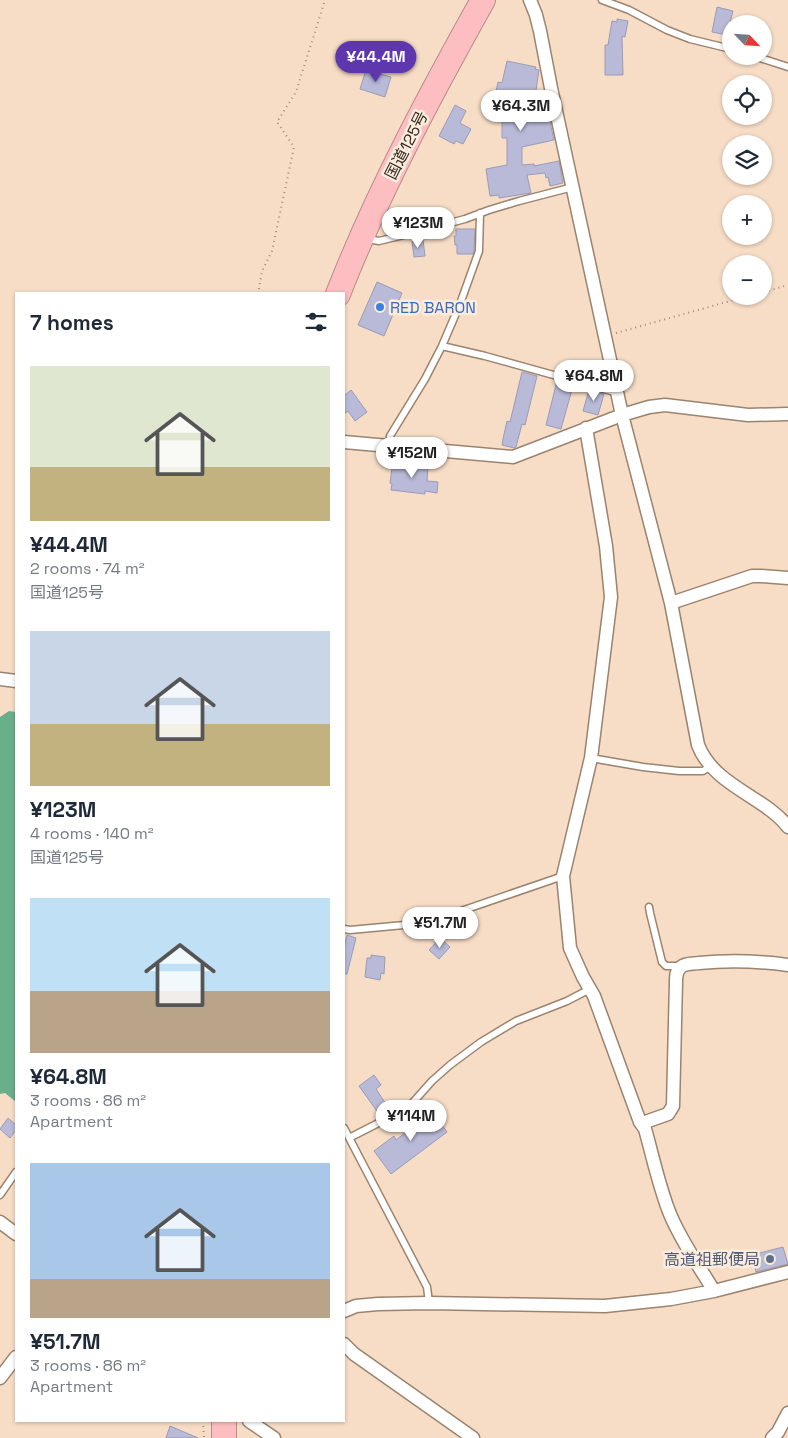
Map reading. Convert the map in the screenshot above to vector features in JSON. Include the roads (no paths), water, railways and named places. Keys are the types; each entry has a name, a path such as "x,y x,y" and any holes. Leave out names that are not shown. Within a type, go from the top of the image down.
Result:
{"highway":[{"name":"国道125号","path":"339,292 361,237 415,125 483,0"},
{"path":"224,1422 224,1438"}],"street":[{"path":"530,0 540,31 616,390 671,602 696,740 700,750 711,766 737,789 773,812 788,827"},
{"path":"345,442 513,457 586,428 649,407 664,405 748,415 788,414"},
{"path":"586,428 606,546 610,597 591,758 563,876 570,948 594,996 640,1122 645,1129 670,1215 714,1291"},
{"path":"671,602 752,576 788,578"},
{"path":"0,680 15,681"},
{"path":"643,1126 648,1121 668,1114 673,1106 676,981 680,968 690,964 716,962 756,962 788,965"},
{"path":"0,1222 15,1233"},
{"path":"345,1310 356,1306 378,1304 429,1303 606,1306 671,1299 714,1291 788,1272"},
{"path":"345,1345 362,1360 474,1438"},
{"path":"0,1378 15,1358"},
{"path":"776,1436 788,1413"},
{"path":"250,1422 274,1438"}],"lane":[{"path":"602,0 629,10 667,30 690,39 722,47"},
{"path":"772,62 788,67"},
{"path":"361,237 379,241 465,219 519,201 573,187"},
{"path":"390,446 390,436 422,385 442,346 460,304 479,252 480,213"},
{"path":"442,346 611,391 616,390"},
{"path":"591,758 680,771 703,771 711,766"},
{"path":"345,929 426,923 563,876"},
{"path":"650,907 662,962 666,966 680,968"},
{"path":"349,1138 408,1108 432,1081 481,1042 516,1021 567,1001 590,989"},
{"path":"345,1130 427,1287 429,1303"},
{"path":"0,1195 15,1173"}],"place":[{"name":"RED BARON","path":"380,307"},
{"name":"高道祖郵便局","path":"770,1259"}]}
